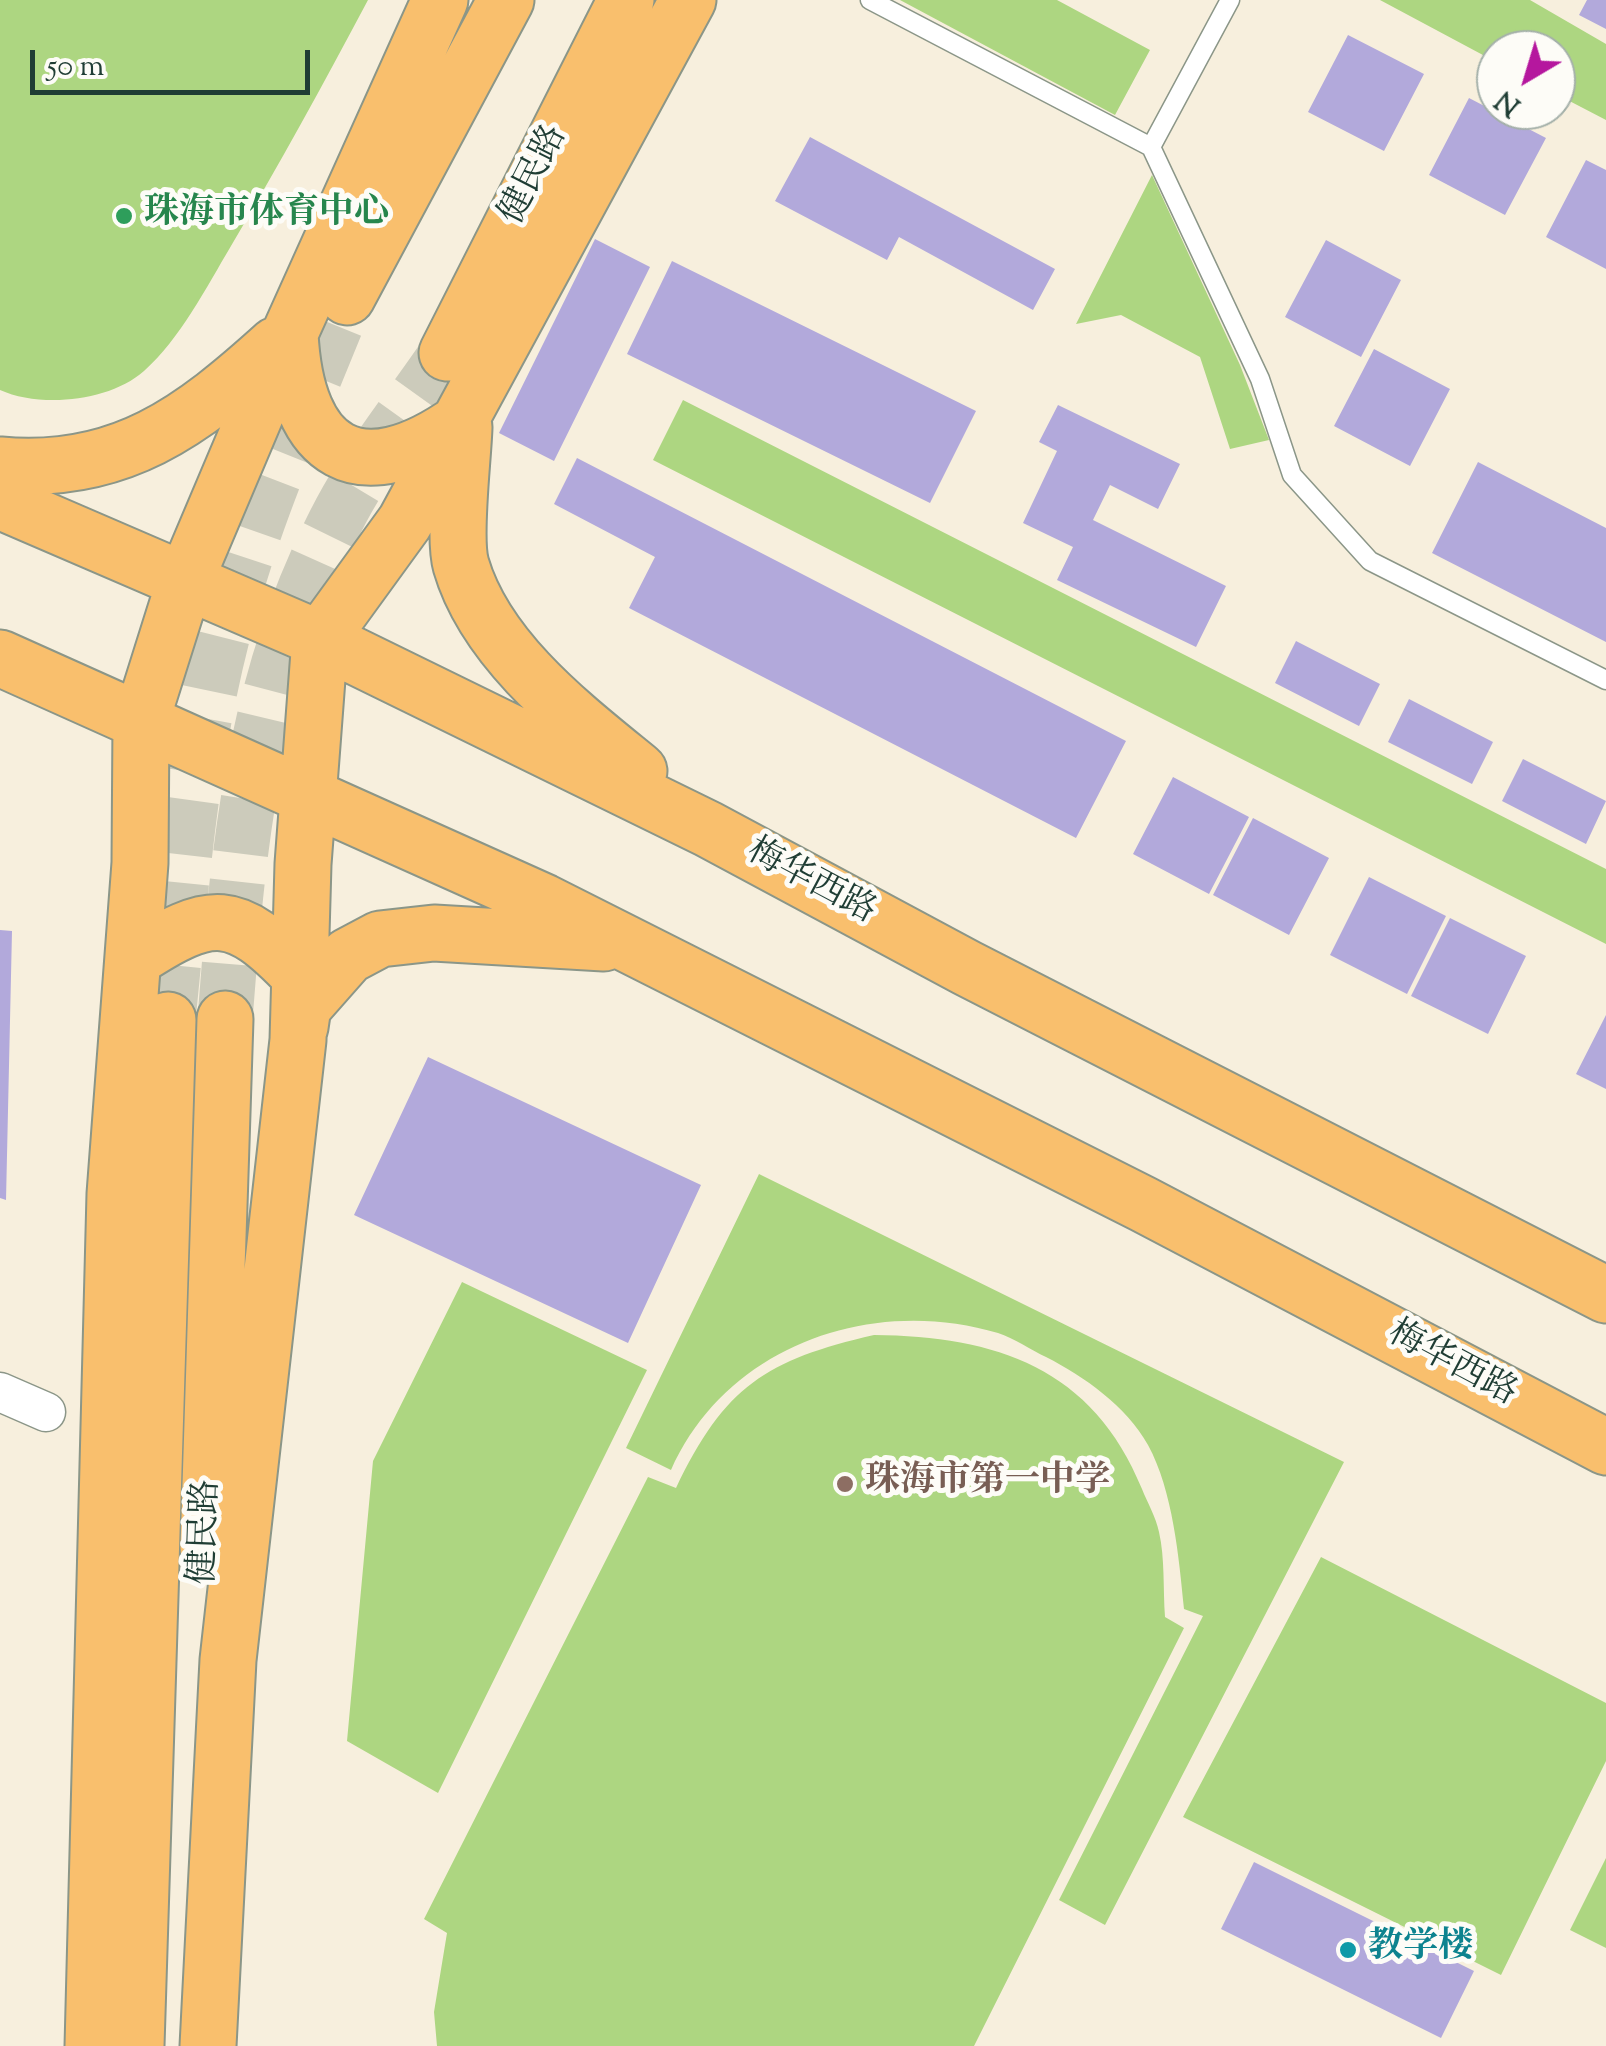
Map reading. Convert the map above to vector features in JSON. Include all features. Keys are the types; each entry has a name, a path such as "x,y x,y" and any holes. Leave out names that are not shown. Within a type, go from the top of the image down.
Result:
{"main road":[{"path":"94,2046 115,1194 134,959 144,777 141,721 185,581 290,333 440,0"},
{"path":"347,297 506,0"},
{"name":"健民路","path":"446,353 626,0"},
{"path":"298,1040 308,796 320,639 405,522 688,0"},
{"path":"290,333 292,378 308,420 330,444 354,457 382,460 406,453 464,419"},
{"path":"0,465 38,466 124,452 207,407 290,333"},
{"path":"464,419 460,562 484,614 515,657 583,725 708,829"},
{"name":"梅华西路","path":"0,502 320,639 708,829 966,968 1606,1294"},
{"name":"梅华西路","path":"0,658 627,944 1142,1204 1606,1447"},
{"path":"134,959 168,936 194,926 225,923 247,927 300,976"},
{"path":"208,2046 228,1660 302,1007 348,956 380,939 434,933 627,944"},
{"name":"健民路","path":"192,2046 225,1019"},
{"name":"健民路","path":"136,2046 168,1020"}],"street":[{"path":"0,1392 46,1412"}],"lane":[{"path":"870,0 1151,147 1260,379 1292,475 1370,562 1606,680"},
{"path":"1151,147 1230,0"}],"green space":[{"name":"珠海市体育中心","path":"0,0 368,0 266,185 181,328 144,371 112,390 94,395 34,399 0,390"},
{"path":"900,0 1057,0 1150,50 1115,115"},
{"path":"1380,0 1530,0 1606,44 1606,120 1576,104 1576,30 1476,30 1476,51"},
{"path":"1152,175 1240,365 1269,440 1230,449 1200,357 1121,315 1076,324"},
{"path":"683,400 1606,869 1606,944 653,460"},
{"path":"759,1174 1344,1462 1105,1925 1059,1900 1203,1616 1184,1609 1174,1525 1157,1463 1139,1431 1116,1405 1061,1365 998,1333 950,1323 901,1321 853,1327 808,1341 765,1362 727,1391 696,1427 671,1470 626,1448"},
{"path":"462,1282 647,1370 438,1793 347,1741 373,1461"},
{"path":"874,1335 960,1342 999,1352 1068,1387 1097,1414 1121,1448 1154,1515 1162,1552 1165,1617 1184,1628 974,2046 437,2046 434,2012 447,1933 424,1919 648,1477 676,1488 712,1425 753,1383 804,1355"},
{"path":"1321,1557 1606,1703 1606,1761 1501,1975 1183,1817"},
{"path":"1606,1858 1606,1948 1570,1930"}],"building":[{"path":"1587,0 1606,0 1606,29 1579,15"},
{"path":"1348,35 1424,74 1384,151 1308,112"},
{"path":"1469,98 1476,102 1476,130 1531,130 1546,138 1505,215 1429,175"},
{"path":"810,137 1055,269 1033,310 899,237 887,260 775,201"},
{"path":"1586,160 1606,170 1606,269 1546,237"},
{"path":"595,239 650,267 554,461 499,433"},
{"path":"1326,240 1401,280 1361,357 1285,317"},
{"path":"672,261 976,411 930,503 627,354"},
{"path":"1374,349 1450,389 1410,466 1334,426"},
{"path":"1058,405 1180,464 1158,509 1110,485 1093,520 1226,586 1196,647 1057,580 1073,547 1023,523 1057,451 1039,442"},
{"path":"577,458 1126,741 1076,838 629,608 655,557 554,504"},
{"path":"1478,462 1606,528 1606,642 1432,553"},
{"path":"1296,641 1380,684 1359,726 1275,683"},
{"path":"1409,699 1493,742 1472,784 1388,742"},
{"path":"1523,759 1606,801 1586,844 1502,801"},
{"path":"1173,777 1249,817 1209,894 1133,854"},
{"path":"1253,818 1329,858 1289,935 1213,895"},
{"path":"1369,877 1446,916 1407,994 1330,955"},
{"path":"1450,918 1526,956 1488,1034 1411,996"},
{"path":"0,930 12,931 6,1200 0,1198"},
{"path":"1606,1015 1606,1089 1576,1074"},
{"path":"428,1057 701,1185 628,1343 354,1215"},
{"name":"教学楼","path":"1254,1862 1474,1971 1441,2038 1221,1929"}],"tunnel":[{"path":"168,1020 195,778 223,634 263,506 347,297"},
{"path":"225,1019 245,822 270,696 288,634 312,572 352,491 447,353"}],"place":[{"name":"珠海市体育中心","path":"124,216"},
{"name":"珠海市第一中学","path":"845,1484"},
{"name":"教学楼","path":"1348,1950"}]}
